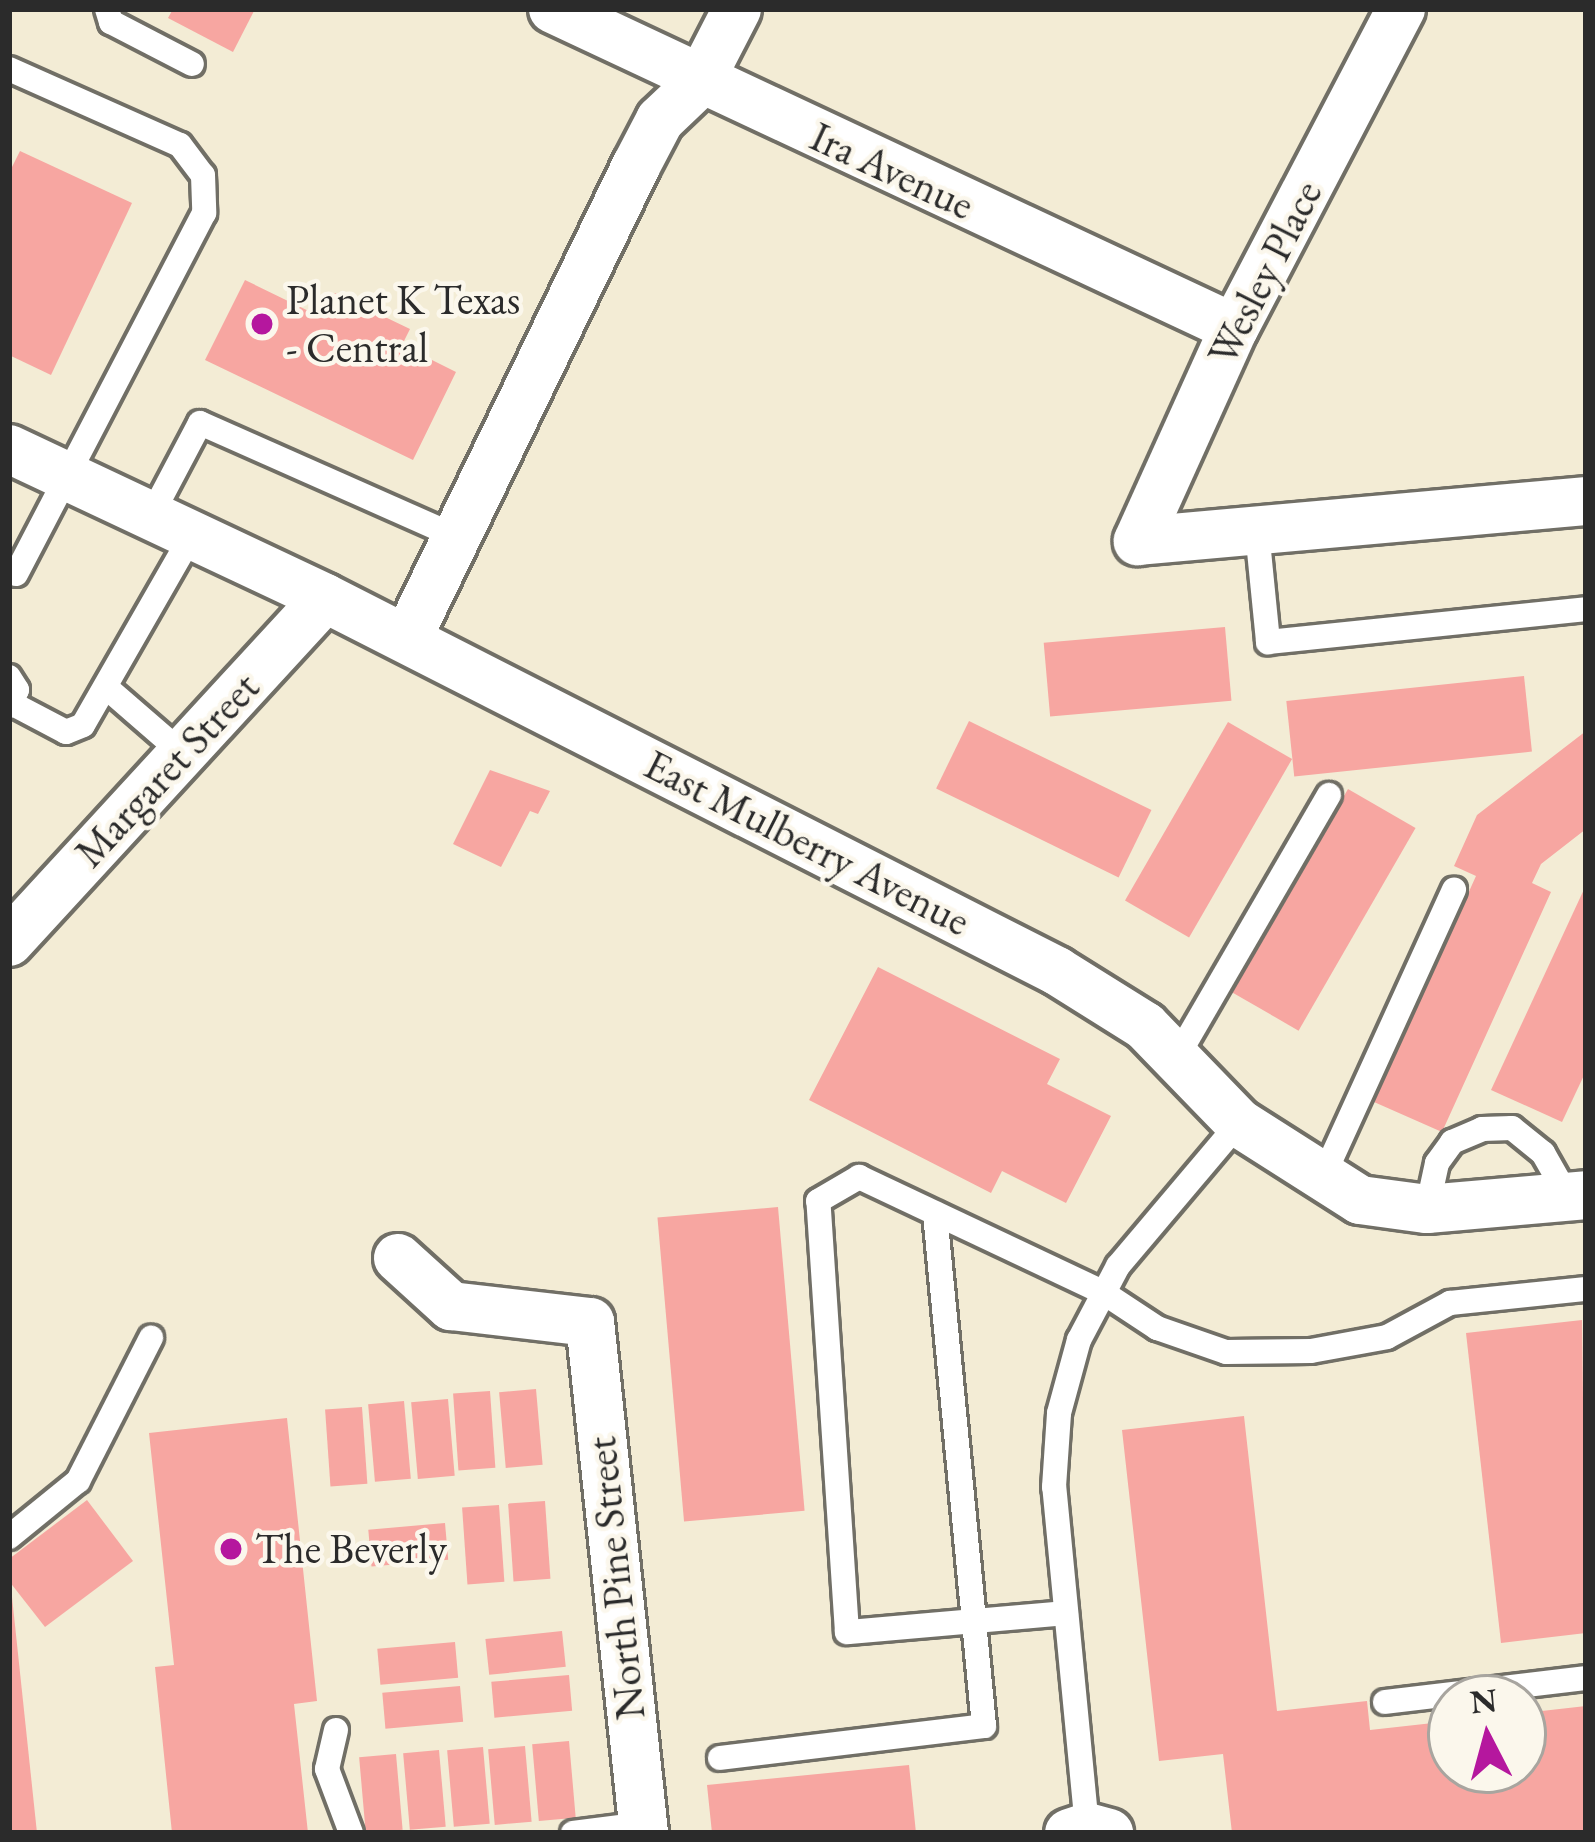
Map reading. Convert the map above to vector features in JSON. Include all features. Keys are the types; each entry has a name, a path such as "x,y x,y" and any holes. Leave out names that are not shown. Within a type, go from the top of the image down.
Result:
{"street":[{"name":"Ira Avenue","path":"553,9 699,82 1234,328"},
{"path":"407,638 652,135 699,82 737,9"},
{"name":"Wesley Place","path":"1257,530 1138,541 1234,328 1401,9"},
{"name":"East Mulberry Avenue","path":"9,448 407,638 1057,970 1177,1057 1239,1123 1360,1200 1427,1209 1577,1196"},
{"path":"1257,530 1586,501"},
{"name":"Margaret Street","path":"9,942 325,598"},
{"name":"North Pine Street","path":"398,1258 451,1306 590,1322 643,1828"}],"lane":[{"path":"107,9 111,22 192,64"},
{"path":"9,69 140,123 180,145 203,175 204,213 182,264 64,475 16,574"},
{"path":"9,677 16,690 10,705 66,732 83,725 107,688 171,525 200,423 458,537"},
{"path":"1257,530 1268,642 1586,609"},
{"path":"107,688 182,753"},
{"path":"1177,1057 1328,795"},
{"path":"1324,1177 1454,889"},
{"path":"1089,1831 1066,1613 1057,1429 1079,1340 1104,1293 1239,1123"},
{"path":"1427,1209 1437,1163 1452,1142 1481,1129 1512,1128 1543,1153 1577,1196"},
{"path":"1066,1613 847,1632 818,1201 859,1177 1104,1293 1157,1328 1226,1352 1311,1351 1387,1337 1450,1303 1586,1289"},
{"path":"720,1757 984,1726 935,1213"},
{"path":"9,1537 78,1481 151,1338"},
{"path":"1385,1702 1586,1678"},
{"path":"336,1730 327,1769 350,1833"},
{"path":"573,1833 643,1828"}],"building":[{"path":"173,9 255,9 233,52 168,18"},
{"path":"20,151 132,203 51,375 9,355 9,173"},
{"path":"245,280 323,318 335,293 410,329 402,345 456,372 413,460 205,360"},
{"path":"1225,627 1231,701 1050,717 1044,643"},
{"path":"1524,676 1532,752 1294,777 1286,701"},
{"path":"969,721 1151,810 1119,877 936,788"},
{"path":"1228,722 1292,759 1189,937 1125,900"},
{"path":"1586,731 1586,829 1541,864 1532,883 1551,892 1442,1132 1374,1102 1476,876 1454,866 1477,815"},
{"path":"490,770 550,791 538,814 530,811 501,867 453,844"},
{"path":"1348,789 1416,828 1299,1031 1231,992"},
{"path":"1586,885 1586,1071 1562,1122 1491,1090"},
{"path":"878,967 1060,1059 1047,1084 1111,1116 1066,1203 1002,1171 991,1193 809,1100"},
{"path":"778,1207 805,1511 684,1521 657,1218"},
{"path":"1582,1320 1586,1633 1501,1643 1466,1333"},
{"path":"536,1389 543,1465 506,1468 499,1392"},
{"path":"490,1391 495,1468 458,1470 453,1394"},
{"path":"448,1399 455,1476 418,1479 411,1402"},
{"path":"404,1401 411,1479 375,1482 368,1404"},
{"path":"362,1407 367,1484 330,1486 325,1410"},
{"path":"1244,1416 1277,1711 1367,1701 1370,1730 1427,1724 1427,1794 1547,1794 1547,1710 1586,1706 1586,1832 1232,1833 1223,1754 1159,1761 1122,1430"},
{"name":"The Beverly","path":"287,1418 317,1701 294,1704 308,1833 172,1833 155,1667 174,1665 149,1433"},
{"path":"87,1500 133,1561 45,1627 9,1581 9,1559"},
{"path":"545,1501 550,1579 514,1581 508,1504"},
{"path":"499,1505 504,1582 467,1584 462,1508"},
{"path":"445,1523 448,1560 372,1567 368,1530"},
{"path":"12,1597 37,1833 9,1833"},
{"path":"562,1631 566,1667 489,1675 485,1639"},
{"path":"455,1642 458,1678 380,1685 377,1649"},
{"path":"569,1675 572,1711 494,1718 491,1682"},
{"path":"460,1686 463,1722 385,1729 382,1693"},
{"path":"569,1741 576,1818 539,1821 532,1744"},
{"path":"525,1746 532,1822 495,1825 488,1749"},
{"path":"483,1747 490,1824 454,1827 447,1750"},
{"path":"439,1750 446,1827 410,1830 403,1753"},
{"path":"396,1754 403,1830 366,1833 359,1757"},
{"path":"909,1765 916,1833 712,1833 707,1785"}],"place":[{"name":"Planet K Texas - Central","path":"262,324"},
{"name":"The Beverly","path":"231,1549"}]}
